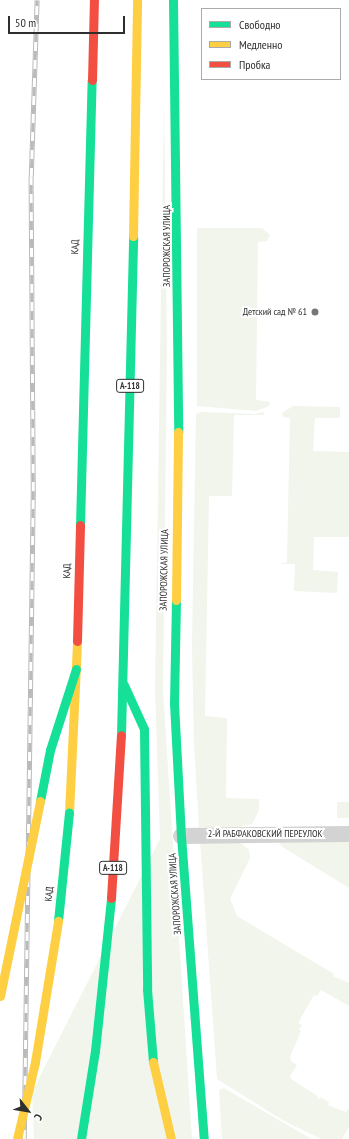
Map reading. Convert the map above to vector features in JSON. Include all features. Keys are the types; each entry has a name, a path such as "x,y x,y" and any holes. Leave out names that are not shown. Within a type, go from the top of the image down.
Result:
{"main road":[{"name":"КАД","path":"18,1139 35,1062 56,944 69,812 76,669 94,0"},
{"name":"А-118","path":"81,1139 95,1051 108,941 124,685 137,0"},
{"name":"ЗАПОРОЖСКАЯ УЛИЦА","path":"173,0 179,372 174,703 181,836 204,1139"},
{"path":"0,996 50,750 76,669"},
{"path":"124,685 144,730 147,989 153,1065 171,1139"}],"street":[{"name":"2-Й РАБФАКОВСКИЙ ПЕРЕУЛОК","path":"181,836 349,834"}],"shaded area":[{"path":"164,100 167,346 163,691 192,1139 34,1139 32,1092 160,839 155,689"},
{"path":"197,228 262,228 270,235 267,241 258,242 256,400 270,402 269,406 256,411 197,406"},
{"path":"293,406 340,407 340,417 338,418 315,418 313,451 349,452 349,537 314,537 313,570 338,572 337,593 294,591 295,564 280,564 287,562 290,418 283,417 282,413"},
{"path":"201,412 255,414 263,412 265,415 234,415 232,496 209,496 205,716 227,718 226,798 259,799 259,810 252,824 236,828 199,827 194,745 192,646 196,414"},
{"path":"337,802 349,802 349,818 337,818"},
{"path":"349,839 349,888 281,846 280,843 281,840"},
{"path":"200,840 239,842 249,850 250,858 230,899 237,916 334,974 333,976 349,983 349,1006 321,990 317,996 314,995 298,1023 302,1025 299,1030 301,1031 290,1057 291,1061 297,1065 290,1076 291,1079 316,1095 319,1099 321,1097 329,1102 328,1105 346,1112 349,1108 349,1127 342,1139 321,1139 284,1121 217,1079"},
{"path":"224,1088 312,1139 222,1139 219,1090"}],"railway":[{"path":"24,1139 33,491 31,177 37,0"}],"traffic: fast":[{"path":"173,0 178,432"},
{"path":"80,525 92,80"},
{"path":"121,735 133,236"},
{"path":"176,600 174,703 181,836 204,1139"},
{"path":"40,801 50,750 76,669"},
{"path":"124,685 144,729 147,989 153,1062"},
{"path":"58,921 69,813"},
{"path":"81,1139 95,1051 111,898"}],"traffic: slow":[{"path":"133,236 137,0"},
{"path":"176,600 178,432"},
{"path":"69,813 77,641"},
{"path":"0,996 40,801"},
{"path":"17,1139 35,1062 58,921"},
{"path":"153,1062 171,1139"}],"traffic: jam":[{"path":"92,80 94,0"},
{"path":"77,641 80,525"},
{"path":"111,898 121,735"}],"place":[{"name":"Детский сад № 61","path":"315,312"}]}
